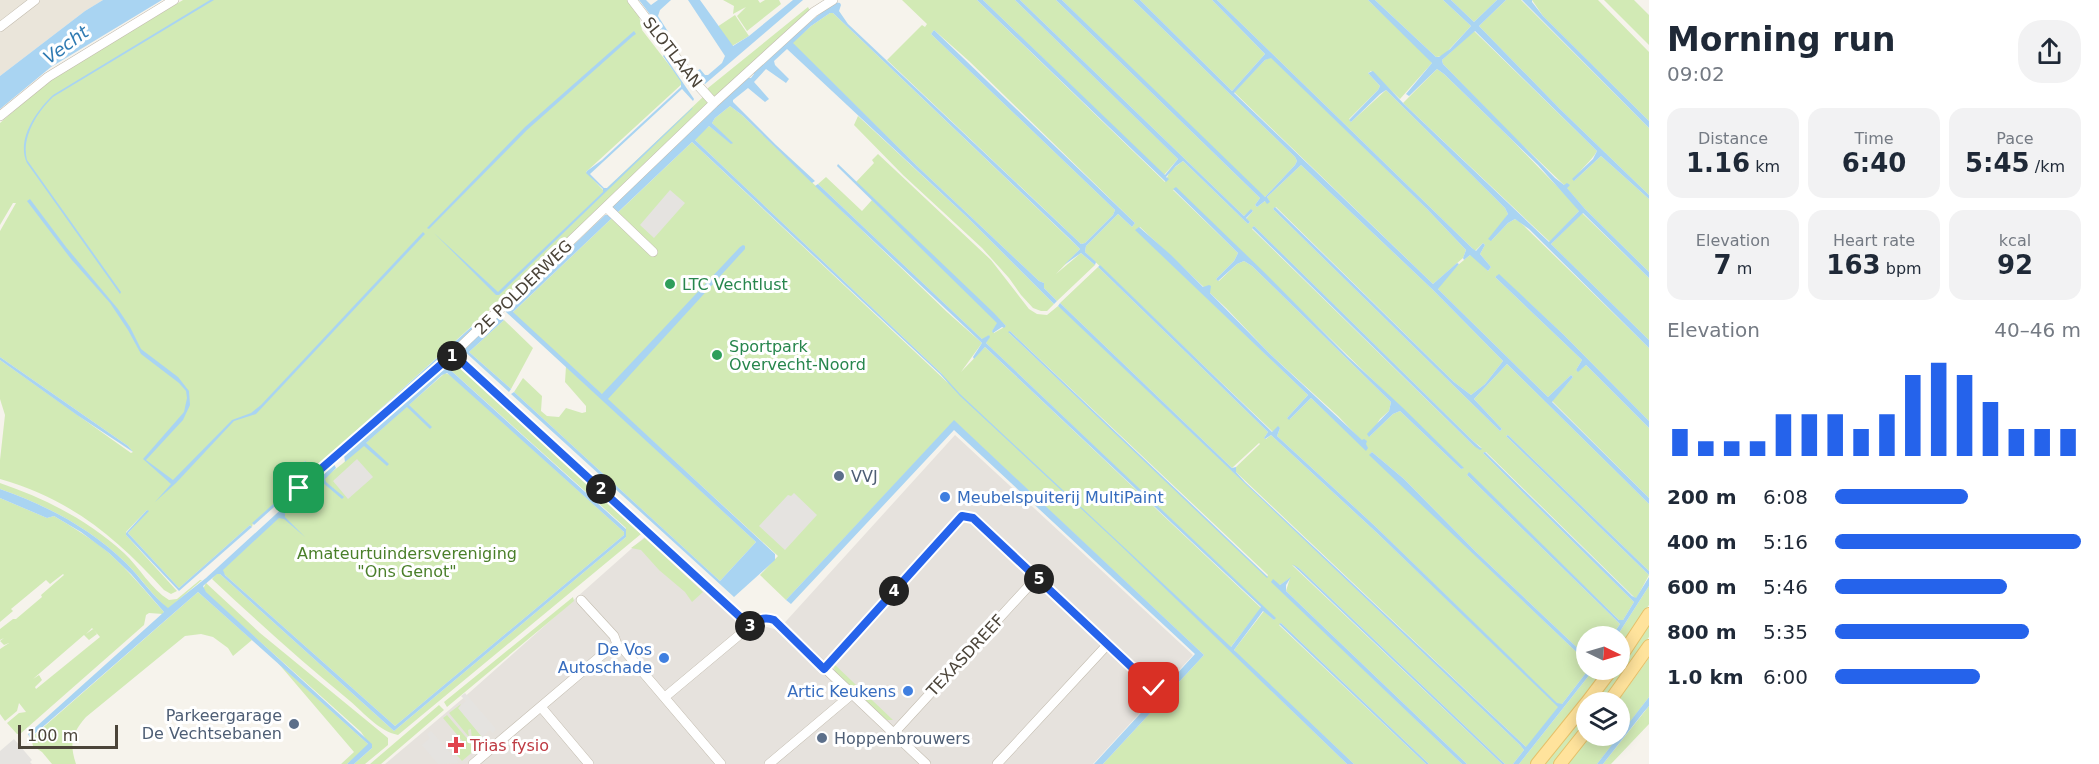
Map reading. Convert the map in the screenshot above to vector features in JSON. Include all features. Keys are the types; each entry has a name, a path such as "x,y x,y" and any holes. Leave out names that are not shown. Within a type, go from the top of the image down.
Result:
{"main road":[{"path":"1630,643 1649,614"},
{"path":"1616,692 1649,646"},
{"path":"1595,692 1604,680"},
{"path":"1538,764 1576,716"},
{"path":"1560,764 1576,744"}],"street":[{"path":"0,27 35,0"},
{"path":"0,116 48,76 174,0"},
{"name":"SLOTLAAN","path":"632,0 714,103"},
{"name":"2E POLDERWEG","path":"299,488 453,354 714,103 814,12 833,0"},
{"path":"607,208 653,252"},
{"path":"453,354 750,626"},
{"path":"824,669 962,516 973,518 1154,688"},
{"name":"TEXASDREEF","path":"893,734 1037,577"},
{"path":"582,600 614,636 618,647"},
{"path":"664,697 750,626 766,617 774,620 926,764"},
{"path":"997,764 1108,644"},
{"path":"473,764 610,648 618,647 624,650 721,764"},
{"path":"769,764 851,695"},
{"path":"541,707 589,764"}],"shaded area":[{"path":"0,0 103,0 85,11 0,76"},
{"path":"670,190 685,203 654,238 640,225"},
{"path":"955,435 1193,655 1093,764 385,764 461,700 648,534 750,628 763,626 778,630"},
{"path":"357,459 373,477 348,499 333,481"},
{"path":"794,493 817,515 785,550 759,526 788,495 791,496"},
{"path":"465,693 496,729 493,733 490,730 482,737 458,708 466,701 461,696"},
{"path":"431,731 459,763 438,764 422,745 430,738 427,734"},
{"path":"14,739 32,760 30,762 32,764 0,764 0,751"}],"green space":[{"path":"183,0 629,0 638,11 642,30 683,83 586,172 604,191 704,96 709,102 556,250 316,467 304,461 309,468 308,473 253,523 252,527 250,525 179,588 128,533 147,510 126,532 126,535 177,591 171,594 164,590 128,553 90,522 48,497 0,479 5,415 0,399 0,360 131,453 133,452 128,446 0,357 0,231 16,203 13,203 0,225 0,123 47,82"},
{"path":"723,0 758,0 760,3 765,0 779,0 781,4 747,31 737,16 746,7 733,14 734,6"},
{"path":"902,0 977,0 1165,182 1170,171 1183,161 1248,224 1250,222 1246,219 1253,211 1251,210 1244,216 1020,0 1056,0 1260,198 1255,205 1257,207 1269,201 1267,197 1301,165 1433,290 1503,361 1485,384 1471,395 1454,382 1276,207 1273,209 1500,431 1502,429 1474,399 1507,364 1649,504 1649,571 1508,435 1506,436 1649,575 1636,599 1486,452 1483,453 1634,602 1623,620 1619,620 1469,473 1467,475 1620,624 1619,626 1576,626 1576,647 1476,552 1404,479 1372,452 1370,455 1576,652 1576,680 1581,680 1562,704 1557,704 1376,527 1277,436 1280,428 1278,427 1273,432 1085,252 1086,246 1118,214 1132,227 1135,223 969,61 934,30 931,34 1115,210 1113,215 1085,243 1081,244 887,60 922,25 925,27 927,24","holes":["1176,188 1463,468 1461,469 1400,411 1393,414 1369,437 1380,419 1389,411 1391,402 1252,266 1244,261 1237,264 1219,281 1216,279 1234,261 1238,253 1173,190","1254,226 1473,441 1482,448 1474,446 1252,229","1140,227 1226,308 1270,354 1338,416 1362,441 1366,450 1311,398 1290,419 1287,418 1308,395 1136,230"]},
{"path":"983,0 1015,0 1178,159 1164,175"},
{"path":"1062,0 1133,0 1295,157 1297,161 1295,165 1265,197 1262,196"},
{"path":"1140,0 1212,0 1265,54 1232,91"},
{"path":"1217,0 1368,0 1429,58 1432,63 1400,99 1371,71 1368,73 1380,86 1349,119 1351,122 1386,90 1505,208 1508,214 1491,241 1508,223 1515,219 1520,222 1649,348 1649,421 1564,335 1499,275 1495,277 1582,360 1576,370 1586,365 1649,428 1649,498 1552,401 1573,377 1571,375 1548,397 1437,288 1470,255 1474,256 1488,271 1491,267 1480,254 1485,245 1483,243 1475,251"},
{"path":"1375,0 1443,0 1471,26 1443,56 1436,57"},
{"path":"1451,0 1497,0 1474,22"},
{"path":"1506,0 1521,0 1649,128 1649,195 1479,26"},
{"path":"1532,0 1598,0 1649,52 1649,121 1543,16"},
{"path":"1604,0 1634,0 1649,15 1649,45"},
{"path":"808,7 810,11 715,100 708,88"},
{"path":"833,13 1080,249 1056,274 1081,253 1095,265 1057,301 1044,288 1044,283 1039,281 917,166 792,43"},
{"path":"735,15 749,36 732,46 717,27"},
{"path":"1474,31 1597,151 1574,181 1601,156 1649,199 1649,272 1443,64 1442,60"},
{"path":"1271,57 1466,250 1463,258 1433,284 1234,92 1265,60"},
{"path":"1437,69 1512,140 1580,210 1550,242 1403,103"},
{"path":"730,106 982,343 961,372 985,347 1261,608 1230,648 1157,580 1347,764 1103,764 1204,655 954,421 786,600 760,575 778,556 570,365 567,367 756,542 720,581 514,392 523,378 542,396 541,411 547,416 559,417 566,408 586,412 586,406 565,382 566,366 510,315 692,142 948,383 941,373 694,139 709,126 732,144 712,123"},
{"path":"858,116 967,217 1054,304 1047,311 1033,308 982,248 903,175 854,125"},
{"path":"878,154 991,260 1029,309 1037,314 1047,315 1058,306 1062,309 1520,745 1524,750 1513,764 1505,764 1299,568 1292,565 1502,764 1467,764 1286,591 1290,578 1280,585 1272,582 1462,764 1429,764 1281,623 1279,625 1426,764 1354,764 1239,656 1234,650 1264,611 1274,620 1275,618 986,343 989,335 983,340 818,184 826,177 862,211 872,200 998,323 992,331 994,333 1006,326 856,182 874,163 872,160","holes":["1010,331 1268,575 1267,577 1009,333"]},
{"path":"1582,213 1649,278 1649,340 1551,244"},
{"path":"1098,267 1268,432 1264,438 1271,435 1559,707 1527,748 1236,472 1236,467 1259,443 1232,468 1060,303"},
{"path":"504,320 533,348 511,389 469,352"},
{"path":"451,360 456,361 641,534 398,735 384,730 372,721 212,579 217,573 220,574 394,731 626,537 626,528 446,366"},
{"name":"Amateurtuindersvereniging \"Ons Genot\"","path":"445,373 450,375 624,532 624,535 395,726 222,570 311,488 342,464"},
{"path":"0,483 50,503 96,530 124,553 156,590 169,600 177,599 202,580 168,609 127,564 98,539 68,519 0,489"},
{"path":"0,498 47,518 54,516 89,538 109,553 164,612 163,614 149,613 146,615 144,625 20,734 17,734 7,723 19,713 26,712 19,703 17,711 5,721 0,714 0,649 9,643 4,645 0,641 4,638 0,640 0,629 16,619 64,575 50,584 46,580 11,609 13,611 0,622","holes":["94,630 100,637 36,689 35,687 42,680 39,675 33,679 84,635 89,640 97,634"]},
{"path":"645,538 703,592 692,602 685,592 659,570 641,550 631,548"},
{"path":"206,583 260,633 388,738 388,745 365,764 354,764 372,748 361,732 209,596 203,589"},
{"path":"1649,586 1649,605 1630,634 1630,626 1623,626"},
{"path":"198,592 252,640 233,656 228,648 213,637 201,634 185,636 86,717 73,739 76,764 52,764 42,752 33,746 31,738"},
{"path":"573,597 574,601 447,707 444,702"},
{"path":"1649,619 1649,637 1630,664 1630,647"},
{"path":"1649,658 1649,697 1630,722 1630,692 1624,692"},
{"path":"278,663 368,746 347,764 341,764 354,752"},
{"path":"833,663 893,720 887,720 881,716 835,672"},
{"path":"1585,680 1596,680 1587,692 1576,692 1576,706 1531,764 1519,764"},
{"path":"1607,680 1619,680 1610,692 1598,692"},
{"path":"461,704 459,708 482,737 480,739 485,741 477,748 472,741 471,729 468,730 469,737 449,713"},
{"path":"439,705 444,710 381,764 370,764"},
{"path":"1649,706 1649,724 1630,744 1630,730"},
{"path":"447,715 476,749 462,761 454,752 464,743 443,718"},
{"path":"1576,720 1576,737 1554,764 1540,764"},
{"path":"1581,746 1611,746 1597,764 1567,764"},
{"path":"1617,746 1628,746 1611,764 1603,764"}],"water":[{"name":"Vecht","path":"103,0 162,0 51,67 0,109 0,76 85,11"},
{"path":"210,0 214,0 53,97 41,110 28,134 27,160 121,292 120,294 27,163 24,154 26,136 34,117 53,95"},
{"path":"639,0 646,0 651,5 658,0 671,0 660,10 658,16 674,41 668,38"},
{"path":"688,0 700,0 733,46 793,0 803,0 705,84 695,72 700,69 708,75 722,63 725,56"},
{"path":"977,0 983,0 1165,175 1178,159 1015,0 1020,0 1244,216 1251,209 1253,211 1246,218 1250,222 1248,224 1183,161 1166,177 1169,179 1166,182"},
{"path":"1056,0 1062,0 1265,197 1295,165 1297,161 1295,157 1133,0 1140,0 1232,91 1265,54 1212,0 1217,0 1472,248 1476,251 1483,243 1485,245 1480,254 1491,267 1488,271 1470,255 1464,260 1466,250 1427,209 1271,58 1265,60 1234,93 1433,284 1457,263 1459,264 1438,289 1548,397 1571,375 1573,377 1552,402 1649,498 1649,504 1507,364 1474,399 1502,429 1500,431 1273,209 1275,207 1454,382 1471,395 1485,384 1503,361 1433,290 1301,165 1267,197 1270,202 1267,204 1265,201 1257,207 1255,205 1260,198"},
{"path":"1368,0 1375,0 1436,57 1439,57 1450,49 1471,26 1443,0 1451,0 1474,22 1497,0 1506,0 1479,26 1649,195 1649,199 1601,156 1574,181 1572,179 1593,159 1597,151 1475,31 1442,60 1443,64 1555,178 1564,185 1567,183 1570,185 1567,188 1585,209 1649,272 1649,278 1583,213 1551,244 1649,340 1649,348 1529,229 1515,219 1491,241 1488,239 1508,214 1505,208 1386,90 1351,122 1349,120 1380,86 1368,73 1373,71 1403,103 1549,242 1579,211 1538,165 1437,69 1409,96 1406,94 1432,63"},
{"path":"1522,0 1532,0 1543,16 1649,121 1649,128"},
{"path":"834,2 840,3 839,11 848,24 1081,244 1085,243 1113,215 1115,210 931,34 934,30 1135,223 1132,227 1118,214 1086,246 1085,252 1096,262 1095,265 1081,253 1064,265 1080,249 833,13 811,26 793,43 917,166 1039,281 1044,283 1044,288 1057,301 1054,304 967,217 787,49 774,61 789,79 786,83 766,69 754,82 769,99 765,102 748,88 733,102 815,181 812,183 730,106 712,123 733,143 731,144 709,126 695,140 941,373 960,394 1231,647 1261,607 985,347 974,359 982,343 815,186 818,184 982,339 989,335 986,343 1276,618 1274,620 1263,611 1234,650 1354,764 1347,764 1120,545 960,396 940,374 692,142 616,214 613,205 747,78 751,78 754,74 753,70"},
{"path":"634,31 636,34 527,130 429,229 427,228 525,127"},
{"path":"663,56 694,99 693,101 682,89 590,174 604,188 607,188 693,107 692,109 499,295 496,295 434,233 498,292 603,192 603,189 586,173 587,171 681,87 681,82"},
{"path":"838,164 1006,326 993,333 997,323 837,166"},
{"path":"1176,187 1464,468 1461,469 1400,411 1393,414 1369,437 1367,434 1389,411 1391,402 1252,266 1244,261 1237,264 1218,281 1216,279 1234,261 1238,253 1173,189"},
{"path":"30,199 66,247 118,309 141,349 178,377 189,391 190,405 183,420 146,460 173,480 232,420 251,413 261,405 423,232 425,234 256,414 234,421 155,502 171,484 143,459 184,412 186,391 141,354 110,303 71,259 27,201"},
{"path":"605,215 612,218 513,312 602,394 740,247 745,246 745,249 608,399 775,554 775,560 734,597 511,394 514,392 720,581 756,542 505,310"},
{"path":"1254,226 1482,449 1474,446 1252,228"},
{"path":"1139,227 1203,287 1211,286 1210,293 1270,354 1362,440 1367,441 1366,451 1311,398 1289,420 1287,418 1308,395 1135,230"},
{"path":"1100,265 1272,432 1278,426 1280,428 1277,436 1376,527 1557,703 1562,704 1581,680 1585,680 1519,764 1513,764 1524,750 1520,745 1058,306 1060,303 1232,468 1236,467 1236,472 1245,482 1526,747 1558,707 1376,532 1271,435 1265,439 1268,432 1098,267"},
{"path":"1499,274 1564,335 1649,421 1649,428 1586,365 1578,372 1576,370 1582,360 1495,277"},
{"path":"488,312 490,314 254,525 252,523 308,473 309,469 305,461 312,467 316,467"},
{"path":"498,317 504,320 469,352 511,389 509,392 463,350"},
{"path":"1010,331 1268,577 1008,332"},
{"path":"0,357 128,446 133,452 0,360"},
{"path":"446,366 626,529 626,537 394,731 220,574 217,574 203,586 206,592 372,744 372,748 354,764 347,764 368,744 198,592 30,738 28,734 164,612 131,574 109,553 81,532 54,516 47,518 0,498 0,489 68,519 98,539 127,564 168,608 206,578 334,464 336,468 325,479 344,497 342,499 322,482 307,490 285,512 285,517 305,537 284,519 279,518 223,570 225,575 395,726 624,535 624,532 447,373 409,405 432,427 430,429 407,407 366,443 389,464 387,466 364,446 345,462 344,455"},
{"path":"954,420 1204,655 1103,764 1094,764 1195,654 954,430 791,604 786,600"},
{"path":"1508,435 1649,571 1649,575 1506,436"},
{"path":"1372,452 1404,479 1476,552 1576,647 1576,652 1369,455"},
{"path":"1485,452 1632,596 1636,598 1649,577 1649,586 1623,626 1619,626 1620,624 1467,475 1469,472 1619,620 1623,620 1634,602 1483,453"},
{"path":"147,510 149,511 128,533 179,588 250,525 252,527 179,591 126,535"},
{"path":"1292,564 1299,568 1505,764 1502,764"},
{"path":"1291,577 1286,585 1286,591 1467,764 1462,764 1271,582 1273,579 1280,585"},
{"path":"1281,623 1429,764 1426,764 1279,624"},
{"path":"1649,697 1649,706 1630,730 1630,721"},
{"path":"1611,746 1617,746 1603,764 1597,764"}],"place":[{"name":"LTC Vechtlust","path":"670,284"},
{"name":"Sportpark Overvecht-Noord","path":"717,355"},
{"name":"VVJ","path":"839,476"},
{"name":"Meubelspuiterij MultiPaint","path":"945,497"},
{"name":"De Vos Autoschade","path":"664,658"},
{"name":"Artic Keukens","path":"908,691"},
{"name":"Parkeergarage De Vechtsebanen","path":"294,724"},
{"name":"Hoppenbrouwers","path":"822,738"},
{"name":"Trias fysio","path":"456,745"}],"route":[{"path":"299,488 453,354 750,626 766,617 774,620 824,669 962,516 973,518 1154,688"}]}
